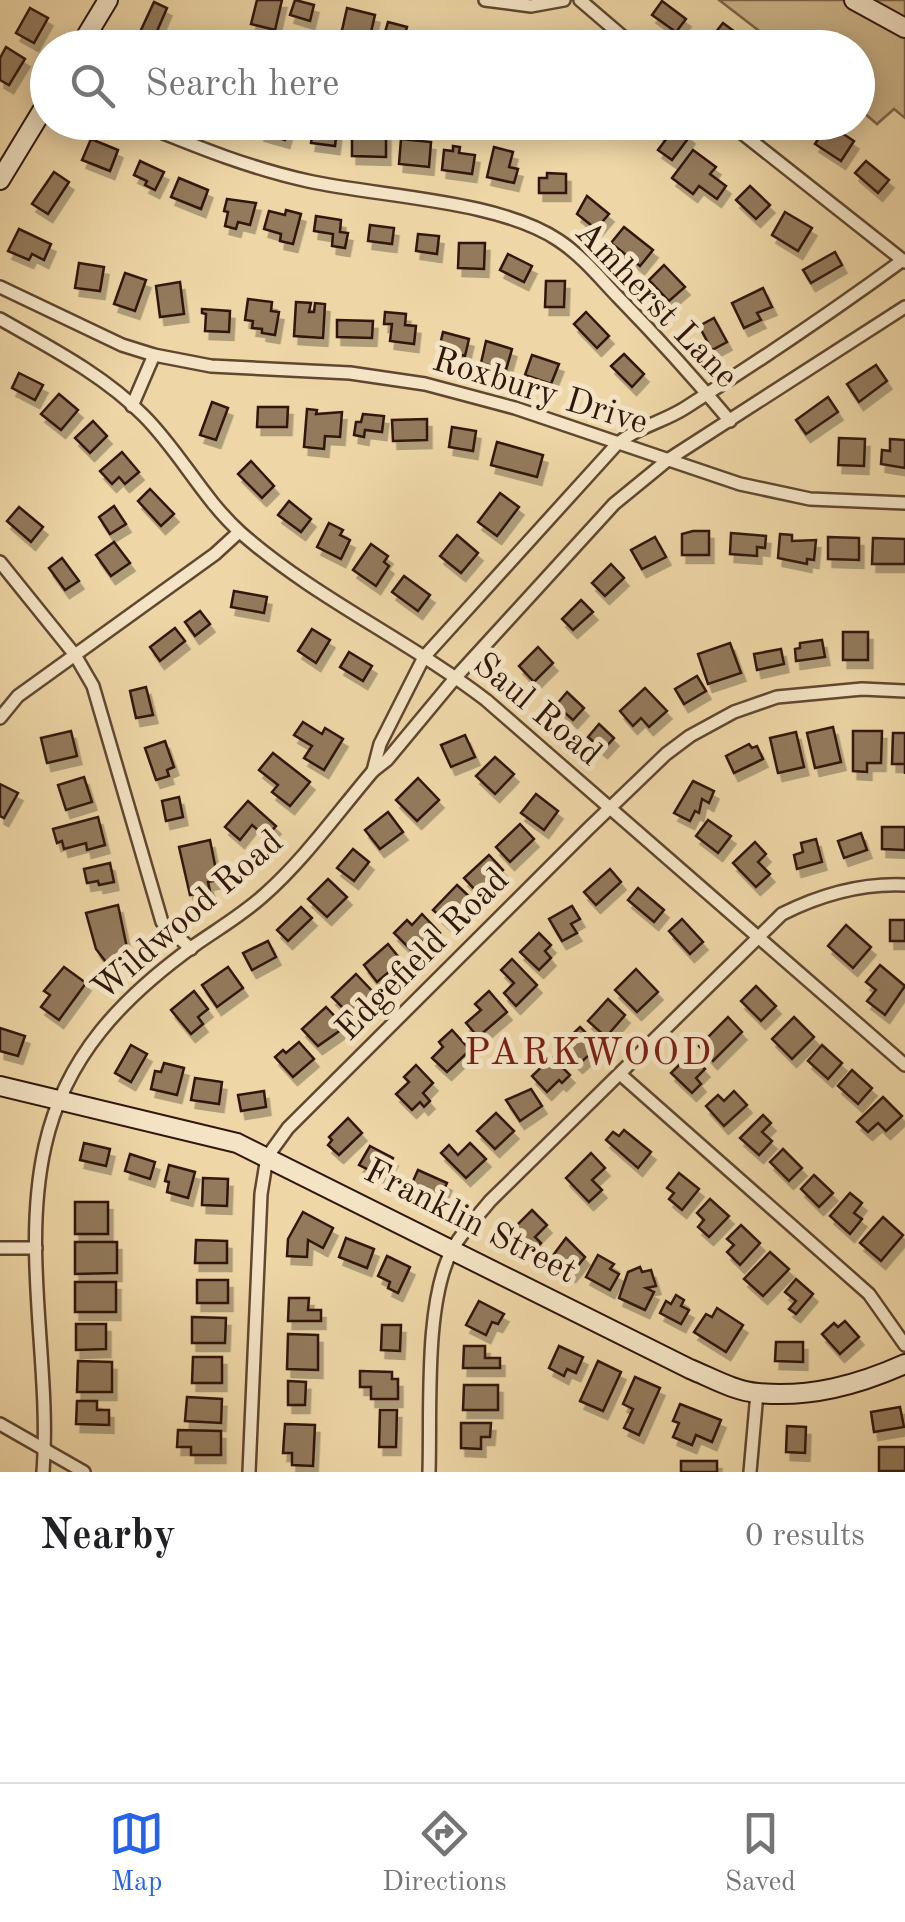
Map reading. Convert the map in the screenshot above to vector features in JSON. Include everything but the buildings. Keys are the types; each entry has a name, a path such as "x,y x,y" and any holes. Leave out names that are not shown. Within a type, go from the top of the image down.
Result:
{"street":[{"path":"90,30 108,0"},
{"path":"485,0 531,6 564,0"},
{"path":"580,0 615,30"},
{"path":"854,0 905,28"},
{"path":"0,180 30,130"},
{"name":"Amherst Lane","path":"180,140 233,162 309,181 496,214 533,226 559,240 586,263 730,420"},
{"path":"751,140 904,261"},
{"name":"Wildwood Road","path":"373,771 386,732 424,657 617,444 707,393 904,261"},
{"path":"0,287 122,345 154,355 132,406"},
{"name":"Wildwood Road","path":"43,1472 36,1248 45,1146 60,1100 91,1042 131,994 262,897 614,504 669,458 905,306"},
{"name":"Saul Road","path":"0,319 96,376 145,417 193,480 240,532 285,567 456,677 905,1065"},
{"name":"Roxbury Drive","path":"154,355 211,366 350,373 425,384 516,408 740,484 810,499 905,503"},
{"path":"0,718 18,696 240,532"},
{"path":"0,562 23,586 93,686 162,922 191,948"},
{"name":"Edgefield Road","path":"268,1156 302,1115 666,754 734,712 777,697 862,689 905,691"},
{"path":"429,1472 435,1318 452,1249 490,1201 782,914 811,899 879,884 905,885"},
{"path":"620,1074 869,1294 905,1345"},
{"name":"Franklin Street","path":"0,1086 238,1143 690,1369 736,1388 758,1394 830,1392 905,1364"},
{"path":"249,1472 260,1214 268,1156"},
{"path":"0,1248 36,1248"},
{"path":"750,1472 758,1394"},
{"path":"0,1424 84,1472"}],"shaded area":[{"path":"719,0 905,0 905,118 894,109 875,122 875,30 758,30"}],"district":[{"name":"PARKWOOD","path":"589,1054"}]}
